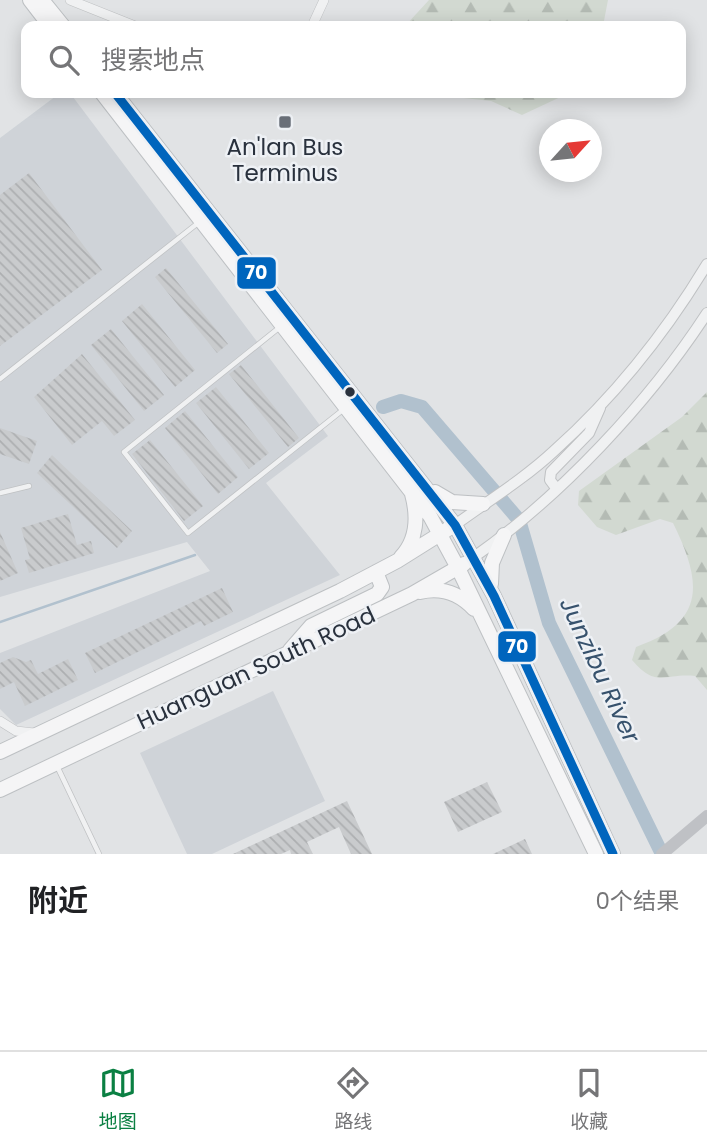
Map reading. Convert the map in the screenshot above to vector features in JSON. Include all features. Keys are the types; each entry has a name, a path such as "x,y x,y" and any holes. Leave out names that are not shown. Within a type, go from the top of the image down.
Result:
{"main road":[{"path":"40,0 48,21"},
{"path":"40,0 59,21"},
{"path":"106,98 283,325 413,481 455,525 494,596 613,854"},
{"path":"119,98 355,410"},
{"path":"413,481 452,502 483,505"},
{"path":"413,481 596,854"},
{"path":"399,560 410,545 415,526 413,481"},
{"name":"Huanguan South Road","path":"0,752 376,572 455,525"},
{"path":"494,596 492,563 505,535"},
{"name":"Huanguan South Road","path":"0,790 412,594 474,557"},
{"path":"287,653 312,626 380,591 381,582 376,572"},
{"path":"412,594 438,590 457,595 472,607 484,622"},
{"path":"662,854 707,816"}],"street":[{"path":"70,0 122,21"},
{"path":"314,21 324,0"},
{"path":"707,264 666,326 602,402 589,433 551,472 550,480 556,488 647,392 707,313"},
{"name":"Huanguan South Road","path":"455,525 553,452 602,402"},
{"name":"Huanguan South Road","path":"474,557 505,535 556,488"},
{"path":"0,720 16,731 39,733"}],"lane":[{"path":"0,379 202,220"},
{"path":"283,325 124,452 188,533 355,410"},
{"path":"0,493 29,486"},
{"path":"56,764 99,854"}],"shaded area":[{"path":"53,98 74,98 328,436 266,483 340,575 16,725 0,709 0,653 210,571 187,542 0,597 0,138"},
{"path":"273,691 325,801 212,854 187,854 140,753"}],"green space":[{"path":"429,0 608,0 604,21 410,21"},
{"path":"464,98 558,98 522,115 491,101"},
{"path":"707,392 707,690 695,676 655,677 632,660 636,647 659,637 676,625 687,612 692,598 693,582 689,564 673,523 660,519 616,535 597,527 578,505 579,491 682,417"}],"building":[{"path":"29,173 102,270 0,346 0,195"},
{"path":"166,268 228,344 217,353 155,277"},
{"path":"142,304 195,370 175,387 122,321"},
{"path":"111,329 164,395 144,411 91,345"},
{"path":"82,354 135,420 114,436 102,421 72,445 34,397"},
{"path":"241,365 299,438 288,447 229,374"},
{"path":"216,387 269,453 249,469 196,403"},
{"path":"185,411 238,477 218,494 165,428"},
{"path":"0,428 37,441 29,464 0,454"},
{"path":"150,440 203,506 184,521 132,454"},
{"path":"52,455 132,531 117,548 37,473"},
{"path":"68,514 77,545 91,541 94,553 29,573 25,560 30,559 21,528"},
{"path":"0,532 18,573 0,581"},
{"path":"222,588 233,612 204,626 201,621 95,673 85,653"},
{"path":"13,657 26,662 31,660 38,674 68,659 78,680 25,706 14,682 0,689 0,663"},
{"path":"487,782 502,812 458,832 444,802"},
{"path":"347,801 372,854 351,854 339,827 307,842 313,854 291,854 290,850 281,854 233,854"},
{"path":"525,839 532,854 493,854"}],"waterway":[{"name":"Junzibu River","path":"383,407 401,401 422,407 519,520 549,623 662,854"},
{"name":"Junzibu River","path":"0,622 195,555"}],"transit line":[{"name":"70","path":"119,98 455,525 494,596 613,854"}],"place":[{"name":"An'lan Bus Terminus","path":"285,122"}]}
